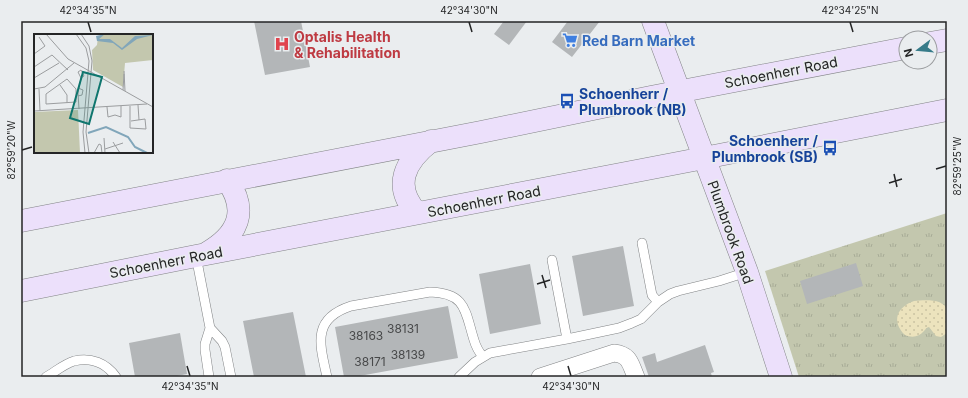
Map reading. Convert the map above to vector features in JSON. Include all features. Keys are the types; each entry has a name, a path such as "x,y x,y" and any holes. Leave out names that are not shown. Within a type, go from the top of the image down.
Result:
{"main road":[{"name":"Plumbrook Road","path":"653,21 747,272 781,377"},
{"name":"Schoenherr Road","path":"21,221 898,50"},
{"name":"Schoenherr Road","path":"21,291 946,110"},
{"path":"417,214 410,206 406,198 403,188 404,177 408,165 413,157 420,149 431,141"},
{"path":"200,255 216,248 224,242 236,225 239,215 239,205 233,189 227,180"}],"street":[{"path":"540,377 614,354 622,354 628,359 636,377"}],"lane":[{"path":"642,243 652,295 658,302"},
{"path":"200,255 210,328 205,344 209,377"},
{"path":"552,260 567,339"},
{"path":"459,377 475,362 490,353 605,331 632,323 641,319 658,302 670,294 720,281 747,272"},
{"path":"327,377 320,346 321,335 324,326 336,312 351,306 430,292 441,292 450,295 464,308 468,316 474,341 483,357"},
{"path":"210,328 222,341 225,347 231,377"},
{"path":"46,377 64,366 84,360 94,361 105,365 116,377"}],"green space":[{"path":"947,213 947,377 799,377 765,271"}],"sand":[{"path":"914,301 934,301 942,304 947,311 947,333 941,337 936,336 929,327 918,336 913,337 905,335 898,325 898,315 903,307"}],"building":[{"name":"Optalis Health & Rehabilitation","path":"254,21 301,21 310,67 265,75"},
{"path":"504,21 527,21 509,45 494,34"},
{"name":"Red Barn Market","path":"568,21 600,21 572,57 552,42"},
{"path":"623,246 634,306 583,316 572,256"},
{"path":"856,263 863,286 807,304 800,281"},
{"path":"530,264 541,324 490,334 479,274"},
{"path":"448,306 458,358 354,377 344,377 335,327"},
{"path":"293,312 306,377 254,377 243,321"},
{"path":"180,333 187,374 172,377 135,377 129,343"},
{"path":"705,345 714,372 711,373 712,377 649,377 642,357 655,353 657,362"}],"place":[{"name":"Red Barn Market","path":"570,40"},
{"name":"Optalis Health & Rehabilitation","path":"282,44"},
{"name":"Schoenherr / Plumbrook (NB)","path":"567,101"},
{"name":"Schoenherr / Plumbrook (SB)","path":"830,148"}]}
